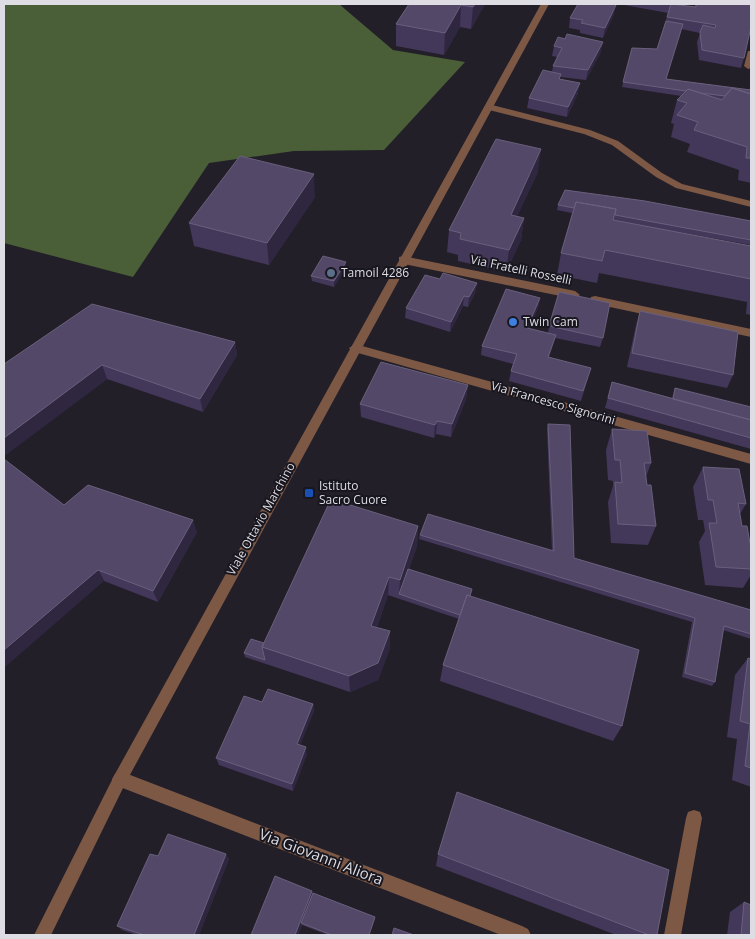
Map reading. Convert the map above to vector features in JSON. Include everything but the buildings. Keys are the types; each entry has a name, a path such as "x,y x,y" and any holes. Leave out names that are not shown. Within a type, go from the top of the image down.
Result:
{"street":[{"name":"Viale Ottavio Marchino","path":"42,935 120,779 545,4"},
{"path":"748,66 751,53"},
{"path":"488,107 587,132 614,143 658,175 679,186 751,204"},
{"name":"Via Fratelli Rosselli","path":"403,260 751,333"},
{"name":"Via Francesco Signorini","path":"355,348 751,459"},
{"name":"Via Giovanni Aliora","path":"120,779 522,935"},
{"path":"672,935 694,818"}],"green space":[{"path":"4,4 339,4 393,50 465,62 384,150 294,151 209,163 133,277 4,243"}],"place":[{"name":"Tamoil 4286","path":"331,273"},
{"name":"Twin Cam","path":"513,322"},
{"name":"Istituto Sacro Cuore","path":"309,493"}]}
